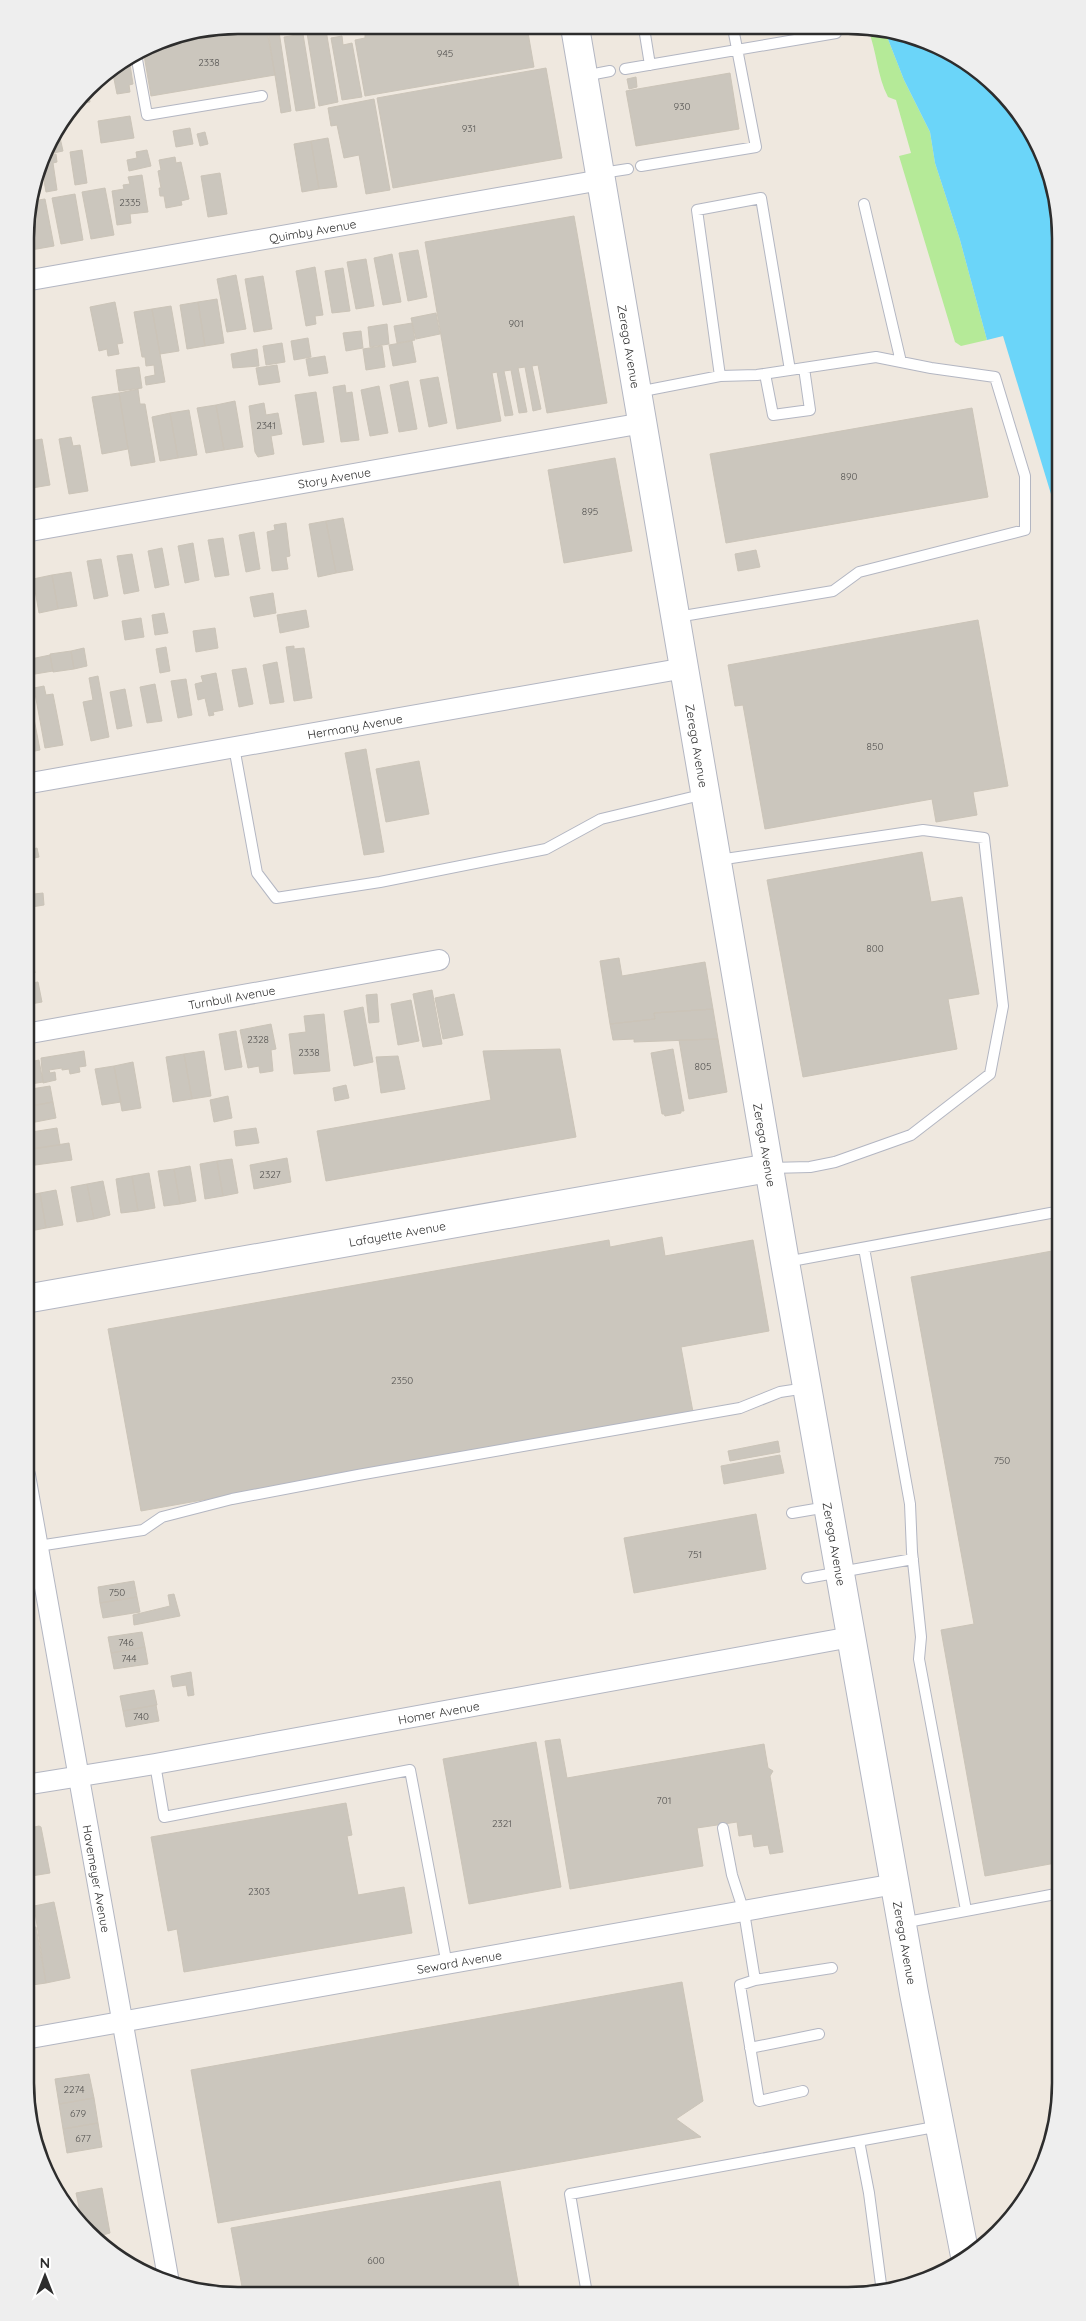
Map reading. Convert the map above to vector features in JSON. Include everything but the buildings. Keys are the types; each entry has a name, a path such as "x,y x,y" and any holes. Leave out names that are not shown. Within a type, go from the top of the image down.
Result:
{"main road":[{"name":"Zerega Avenue","path":"576,34 718,860 768,1168 902,1923 964,2251"},
{"name":"Lafayette Avenue","path":"34,1296 768,1168"}],"street":[{"name":"Quimby Avenue","path":"34,281 600,177"},
{"name":"Story Avenue","path":"34,530 643,423"},
{"name":"Hermany Avenue","path":"34,782 685,668"},
{"name":"Turnbull Avenue","path":"34,1032 439,960"},
{"name":"Havemeyer Avenue","path":"34,1553 79,1776 123,2022 162,2273"},
{"name":"Homer Avenue","path":"34,1784 155,1764 851,1637"},
{"name":"Seward Avenue","path":"34,2037 895,1884"}],"lane":[{"path":"645,34 650,65"},
{"path":"641,166 756,147 734,34"},
{"path":"625,69 830,34"},
{"path":"137,60 147,115 262,96"},
{"path":"583,76 610,72"},
{"path":"600,177 628,168"},
{"path":"720,376 697,210 761,198 790,370"},
{"path":"864,204 901,362"},
{"path":"637,392 720,376 766,374 876,356 901,362 995,377 1025,476 1025,530 859,572 832,591 676,617"},
{"path":"766,374 773,415 810,410 804,368"},
{"path":"234,747 257,873 276,898 380,882 546,849 601,818 706,794"},
{"path":"718,860 923,830 984,838 1003,1006 990,1074 911,1135 825,1164 810,1167 768,1168"},
{"path":"785,1262 1052,1213"},
{"path":"864,1248 910,1504 913,1559 921,1637 919,1658 966,1910"},
{"path":"34,1553 143,1530 162,1517 232,1499 338,1478 740,1408 782,1391 807,1388"},
{"path":"792,1513 828,1507"},
{"path":"807,1578 913,1559"},
{"path":"155,1764 164,1817 410,1770 447,1964"},
{"path":"723,1828 732,1875 744,1912 755,1980"},
{"path":"902,1923 1052,1895"},
{"path":"803,2090 759,2101 740,1985 755,1980 832,1968"},
{"path":"750,2048 819,2034"},
{"path":"586,2287 570,2194 940,2126"},
{"path":"859,2141 869,2193 881,2285"}],"green space":[{"path":"870,35 887,38 904,80 930,132 935,163 960,240 987,340 961,346 955,342 899,156 911,153 896,100 888,97 884,89"}],"water":[{"path":"887,38 927,49 962,68 983,84 1002,103 1018,124 1037,159 1051,211 1052,224 1052,497 1003,336 987,340 960,240 935,163 930,132 904,80"}]}
